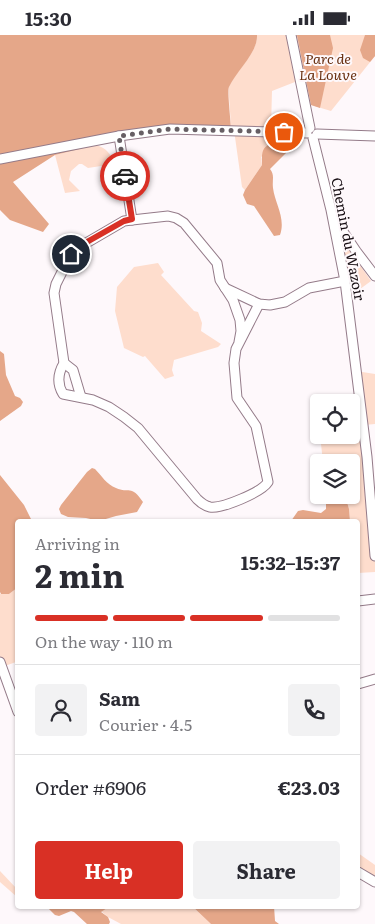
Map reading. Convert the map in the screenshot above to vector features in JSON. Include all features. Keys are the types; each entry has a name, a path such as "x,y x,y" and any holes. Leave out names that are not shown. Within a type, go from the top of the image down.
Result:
{"street":[{"name":"Chemin du Wazoir","path":"291,35 331,210 345,281 367,457 375,556"},
{"path":"0,159 119,136 170,129 375,136"},
{"path":"119,136 132,219"},
{"path":"331,210 347,239 375,276"},
{"path":"239,342 240,320 233,300 220,280 217,263 180,220 168,216 124,221 78,247 71,254 58,279 54,293 64,363 59,374 61,391 66,396 81,397 102,403 124,417 138,428 202,504 212,508 219,507 263,489 268,482 254,421 240,403 236,393 234,363 236,349 259,303"},
{"path":"225,287 259,303 270,305 281,303 305,289 345,281"},
{"path":"64,363 74,371 81,397"},
{"path":"360,601 375,599"},
{"path":"0,662 15,704"},
{"path":"360,683 375,679"},
{"path":"360,873 375,882"}],"green space":[{"path":"0,35 257,35 254,48 229,87 231,130 170,129 120,139 55,155 13,182 49,224 43,232 10,220 0,210"},
{"name":"Parc de La Louve","path":"257,35 375,35 375,56 331,111 311,105 305,106 300,80 272,91 271,127 231,126 229,87 254,48"},
{"name":"Parc de La Louve","path":"297,35 330,35 333,48 320,108 311,105"},
{"path":"365,35 375,35 375,56 370,62 363,58 360,50"},
{"path":"234,130 295,133 295,143 286,148 282,143 261,157 262,165 245,190 242,187"},
{"path":"279,142 286,148 286,153 270,169 282,229 280,235 274,236 254,206 247,204 243,195 262,165 264,149 269,145"},
{"path":"95,145 108,151 114,164 88,168 79,164 71,171 69,180 80,191 65,193 55,155"},
{"path":"341,238 371,281 352,295 351,288"},
{"path":"158,263 164,272 161,275 194,311 198,312 202,323 201,331 221,344 218,347 174,360 172,370 174,376 165,379 145,356 143,357 124,348 115,311 117,287 134,267"},
{"path":"0,351 4,354 6,375 15,396 23,402 21,406 0,421"},
{"path":"356,371 375,374 375,424 364,425 375,572 360,573 360,519 350,519 348,504 360,504 360,454 322,454 321,444 360,444 360,425 363,425"},
{"path":"92,468 95,469 113,487 136,493 143,502 137,512 106,519 68,517 61,514 59,509 61,505"},
{"path":"0,475 24,505 31,519 15,519 15,590 9,594 1,594"},
{"path":"326,504 348,504 350,519 292,519 298,511 321,513 326,509"},
{"path":"15,590 15,662 2,667 0,662 0,594 9,594"},
{"path":"360,854 375,865 375,878 360,871"},
{"path":"0,871 15,887 15,895 0,882"},
{"path":"49,909 106,909 101,912 108,917 110,922 109,924 87,924 71,911 59,916"},
{"path":"105,909 195,909 211,924 121,924 101,911"},
{"path":"195,909 274,909 275,921 279,924 211,924"}],"way so far":[{"path":"125,176 119,136 170,129 284,132"}],"route":[{"path":"71,254 78,247 124,221 132,219 125,176"}]}
